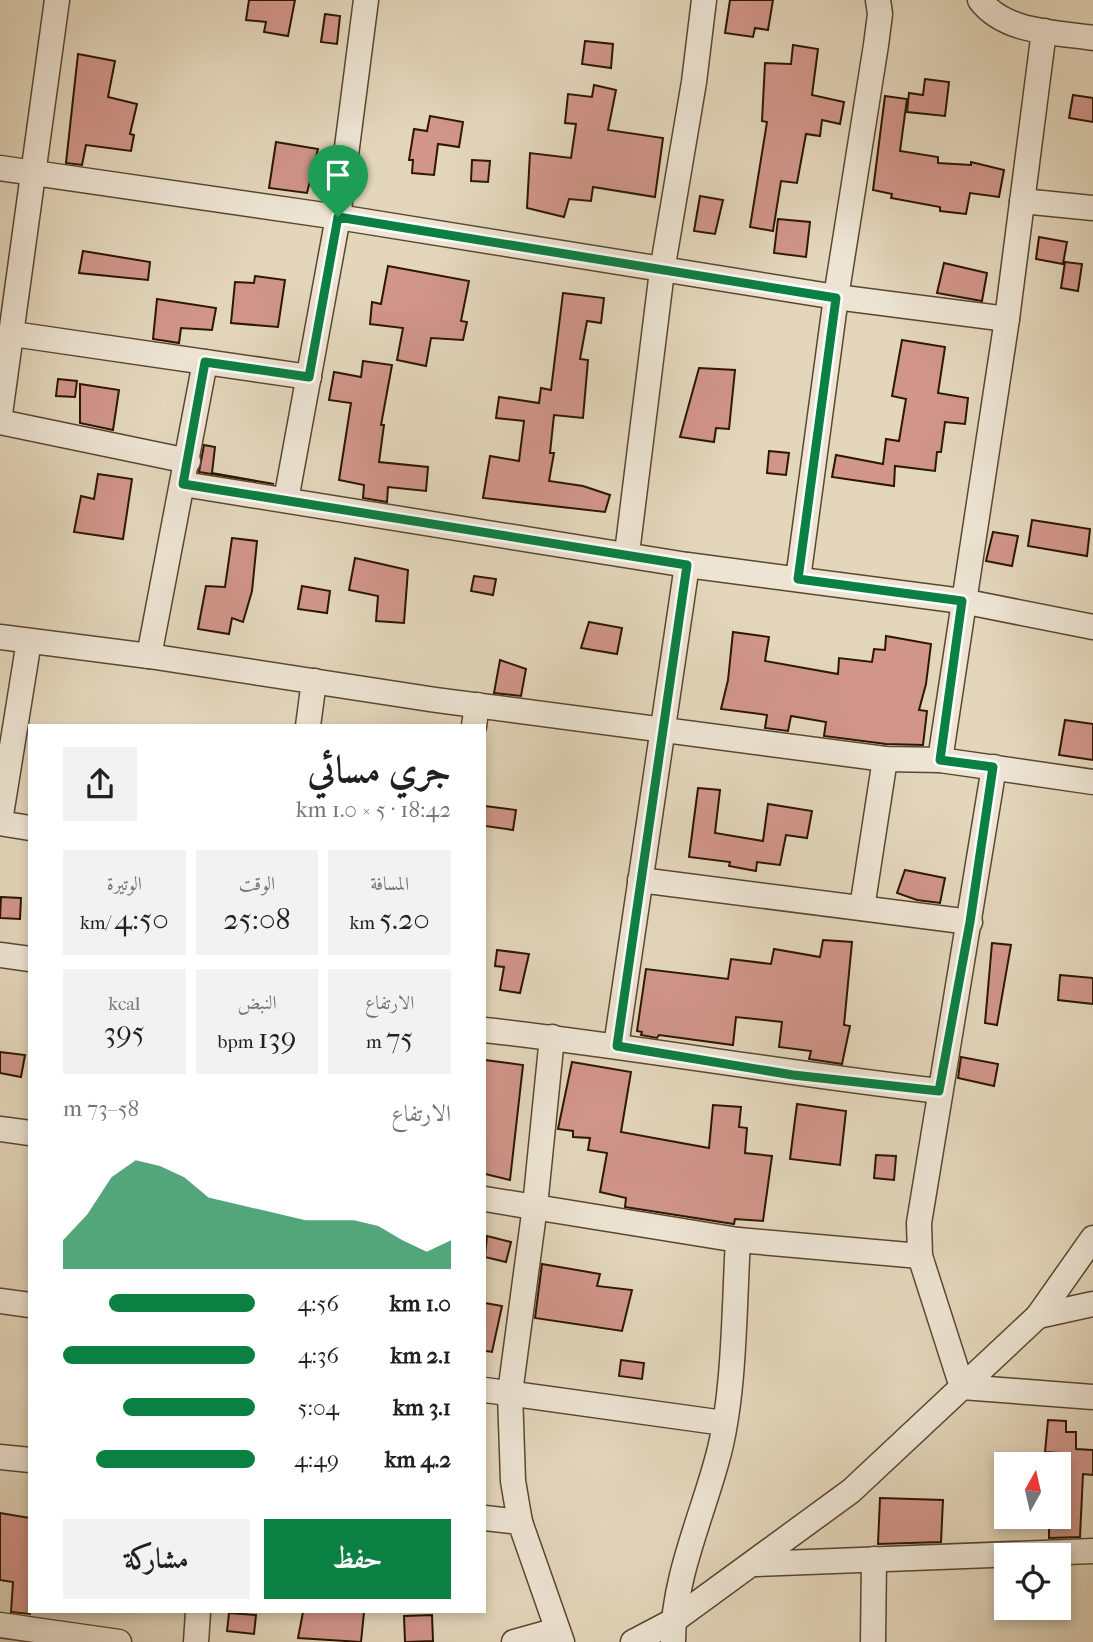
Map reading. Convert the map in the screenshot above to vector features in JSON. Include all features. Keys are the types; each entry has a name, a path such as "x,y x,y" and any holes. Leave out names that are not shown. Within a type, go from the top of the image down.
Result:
{"street":[{"path":"0,414 57,0"},
{"path":"286,500 338,217 366,0"},
{"path":"627,553 662,271 694,82 704,0"},
{"path":"798,579 836,298 876,45 880,14 878,0"},
{"path":"980,0 988,11 1007,22 1093,38"},
{"path":"940,760 962,601 1007,319 1044,31"},
{"path":"0,168 338,217 836,298 1007,319"},
{"path":"1022,201 1093,208"},
{"path":"13,334 309,377"},
{"path":"149,656 205,362"},
{"path":"0,422 286,500 627,553 687,565 962,601 1093,627"},
{"path":"617,1046 687,565"},
{"path":"0,638 149,656 314,681 475,715 662,728 885,759 940,760 1093,782"},
{"path":"28,828 0,822 29,641"},
{"path":"308,724 314,681"},
{"path":"862,908 885,759"},
{"path":"962,1387 920,1256 919,1223 939,1091 970,922 993,767"},
{"path":"640,880 970,922"},
{"path":"0,955 28,959"},
{"path":"486,1030 617,1046 793,1075 939,1091"},
{"path":"514,1642 560,1636 520,1522 509,1436 510,1393 535,1206 552,1037"},
{"path":"0,1129 28,1133"},
{"path":"486,1199 738,1240 920,1256"},
{"path":"633,1642 673,1632 850,1491 1038,1316 1093,1238"},
{"path":"673,1632 699,1511 718,1460 724,1423 738,1240"},
{"path":"0,1301 28,1305"},
{"path":"1038,1316 1093,1304"},
{"path":"962,1387 1093,1397"},
{"path":"486,1390 724,1423"},
{"path":"0,1457 28,1460"},
{"path":"486,1518 520,1522"},
{"path":"755,1564 1093,1551"},
{"path":"873,1642 874,1559"},
{"path":"196,1642 198,1613"},
{"path":"0,1625 119,1642"}],"building":[{"path":"249,0 295,0 288,36 264,32 266,22 246,20"},
{"path":"730,0 773,0 768,30 755,28 753,37 725,33"},
{"path":"325,14 340,16 337,44 321,42"},
{"path":"585,41 613,44 611,68 582,64"},
{"path":"793,45 818,49 812,95 844,102 840,124 822,120 820,136 806,134 797,183 781,181 773,231 750,227 767,122 762,121 765,63 791,64"},
{"path":"78,54 115,61 108,97 137,104 130,134 134,135 131,151 86,145 82,165 66,163"},
{"path":"925,79 949,82 945,116 907,112 909,93 923,95"},
{"path":"594,85 616,90 608,130 663,138 655,197 593,187 591,201 569,199 564,217 527,208 530,153 571,158 576,124 565,123 568,94 592,97"},
{"path":"1073,95 1093,98 1093,122 1069,118"},
{"path":"885,96 907,99 900,151 938,157 938,163 971,165 971,162 1004,170 999,197 970,193 966,214 940,211 940,207 891,198 892,194 873,190"},
{"path":"430,116 463,122 459,147 438,144 434,175 412,173 413,160 409,160 414,129 427,131"},
{"path":"276,142 318,149 307,193 269,188"},
{"path":"472,160 490,161 488,182 471,181"},
{"path":"700,196 723,200 715,234 694,231"},
{"path":"778,219 810,222 806,257 774,253"},
{"path":"1039,237 1067,242 1063,264 1036,259"},
{"path":"83,251 150,262 148,280 79,273"},
{"path":"1065,262 1082,264 1078,291 1061,288"},
{"path":"944,263 987,273 982,301 937,293"},
{"path":"388,266 469,281 461,321 467,322 463,340 431,338 426,366 397,360 403,328 370,324 372,302 381,304"},
{"path":"255,276 285,280 278,327 231,323 235,282 254,283"},
{"path":"563,293 604,298 601,323 587,321 580,359 588,360 583,418 554,415 550,453 554,453 549,481 583,486 610,495 605,512 483,498 490,456 519,461 524,421 496,418 499,397 539,403 541,388 551,390"},
{"path":"157,299 216,308 212,330 181,328 179,343 153,339"},
{"path":"902,340 945,347 938,393 968,398 965,424 945,422 935,471 895,466 894,486 832,477 836,455 883,464 886,439 899,441 906,399 892,396"},
{"path":"363,361 392,365 381,425 384,425 379,462 428,467 426,491 388,487 387,502 363,498 364,485 339,480 351,403 329,400 334,372 361,377"},
{"path":"699,368 735,370 729,429 716,428 714,442 680,437"},
{"path":"58,379 77,381 75,397 56,396"},
{"path":"80,384 119,390 113,430 80,423"},
{"path":"204,445 215,447 212,473 274,484 199,472"},
{"path":"769,451 789,453 786,475 767,473"},
{"path":"98,474 132,479 123,539 74,532 81,496 94,499"},
{"path":"1032,520 1090,529 1087,556 1028,546"},
{"path":"993,532 1018,536 1012,566 986,561"},
{"path":"232,538 257,541 252,591 243,622 232,618 229,634 198,629 206,586 225,587"},
{"path":"355,558 408,570 404,623 376,621 378,596 349,590"},
{"path":"474,576 496,579 493,595 471,591"},
{"path":"302,586 330,591 327,613 298,609"},
{"path":"589,622 622,628 617,654 581,648"},
{"path":"733,632 769,637 765,661 838,674 839,658 872,662 874,649 885,650 886,636 931,644 926,684 919,710 927,711 923,745 886,744 824,736 826,722 791,716 788,731 765,728 767,715 721,709 728,680"},
{"path":"500,660 526,669 521,696 494,693"},
{"path":"1065,720 1093,724 1093,760 1059,755"},
{"path":"698,788 720,790 715,833 763,841 768,804 812,811 807,838 786,835 780,865 757,862 756,871 729,866 730,862 689,857"},
{"path":"486,806 516,810 513,830 486,826"},
{"path":"905,870 945,878 940,903 917,900 897,893"},
{"path":"1,897 21,898 20,919 0,918"},
{"path":"823,940 852,942 844,1025 850,1026 842,1064 809,1059 811,1051 779,1047 782,1022 736,1017 733,1045 659,1035 657,1038 641,1035 642,1032 637,1031 646,969 728,979 731,959 771,964 774,949 820,957"},
{"path":"992,943 1011,945 997,1025 985,1023"},
{"path":"497,950 529,954 520,993 500,990 504,967 495,966"},
{"path":"1060,975 1093,978 1093,1004 1058,1000"},
{"path":"0,1052 25,1055 21,1077 0,1073"},
{"path":"961,1057 998,1064 994,1086 958,1078"},
{"path":"486,1060 523,1065 510,1180 486,1174"},
{"path":"572,1062 631,1072 621,1132 709,1148 713,1105 741,1107 739,1127 747,1128 745,1153 772,1156 763,1221 735,1219 734,1224 625,1207 626,1198 600,1192 607,1153 588,1150 590,1138 573,1137 573,1131 558,1129"},
{"path":"797,1104 846,1111 840,1165 790,1159"},
{"path":"876,1155 896,1156 894,1180 874,1178"},
{"path":"487,1236 511,1242 506,1262 486,1257"},
{"path":"542,1264 600,1274 597,1286 632,1290 622,1331 535,1318"},
{"path":"486,1303 502,1306 492,1352 486,1351"},
{"path":"621,1360 644,1363 642,1379 619,1376"},
{"path":"1048,1420 1066,1421 1066,1432 1076,1432 1076,1449 1093,1450 1093,1475 1083,1474 1080,1537 1049,1538 1049,1530 1071,1530 1071,1452 1045,1452"},
{"path":"880,1498 943,1500 941,1542 878,1544"},
{"path":"0,1513 28,1518 30,1614 11,1612 13,1582 0,1580"},
{"path":"229,1613 256,1615 254,1634 227,1631"},
{"path":"303,1613 364,1613 361,1642 298,1638"},
{"path":"432,1615 433,1641 405,1642 404,1616"}],"route":[{"path":"338,217 836,298 798,579 962,601 940,760 993,767 970,922 939,1091 793,1075 617,1046 687,565 627,553 183,484 205,362 309,377 338,217"}]}
